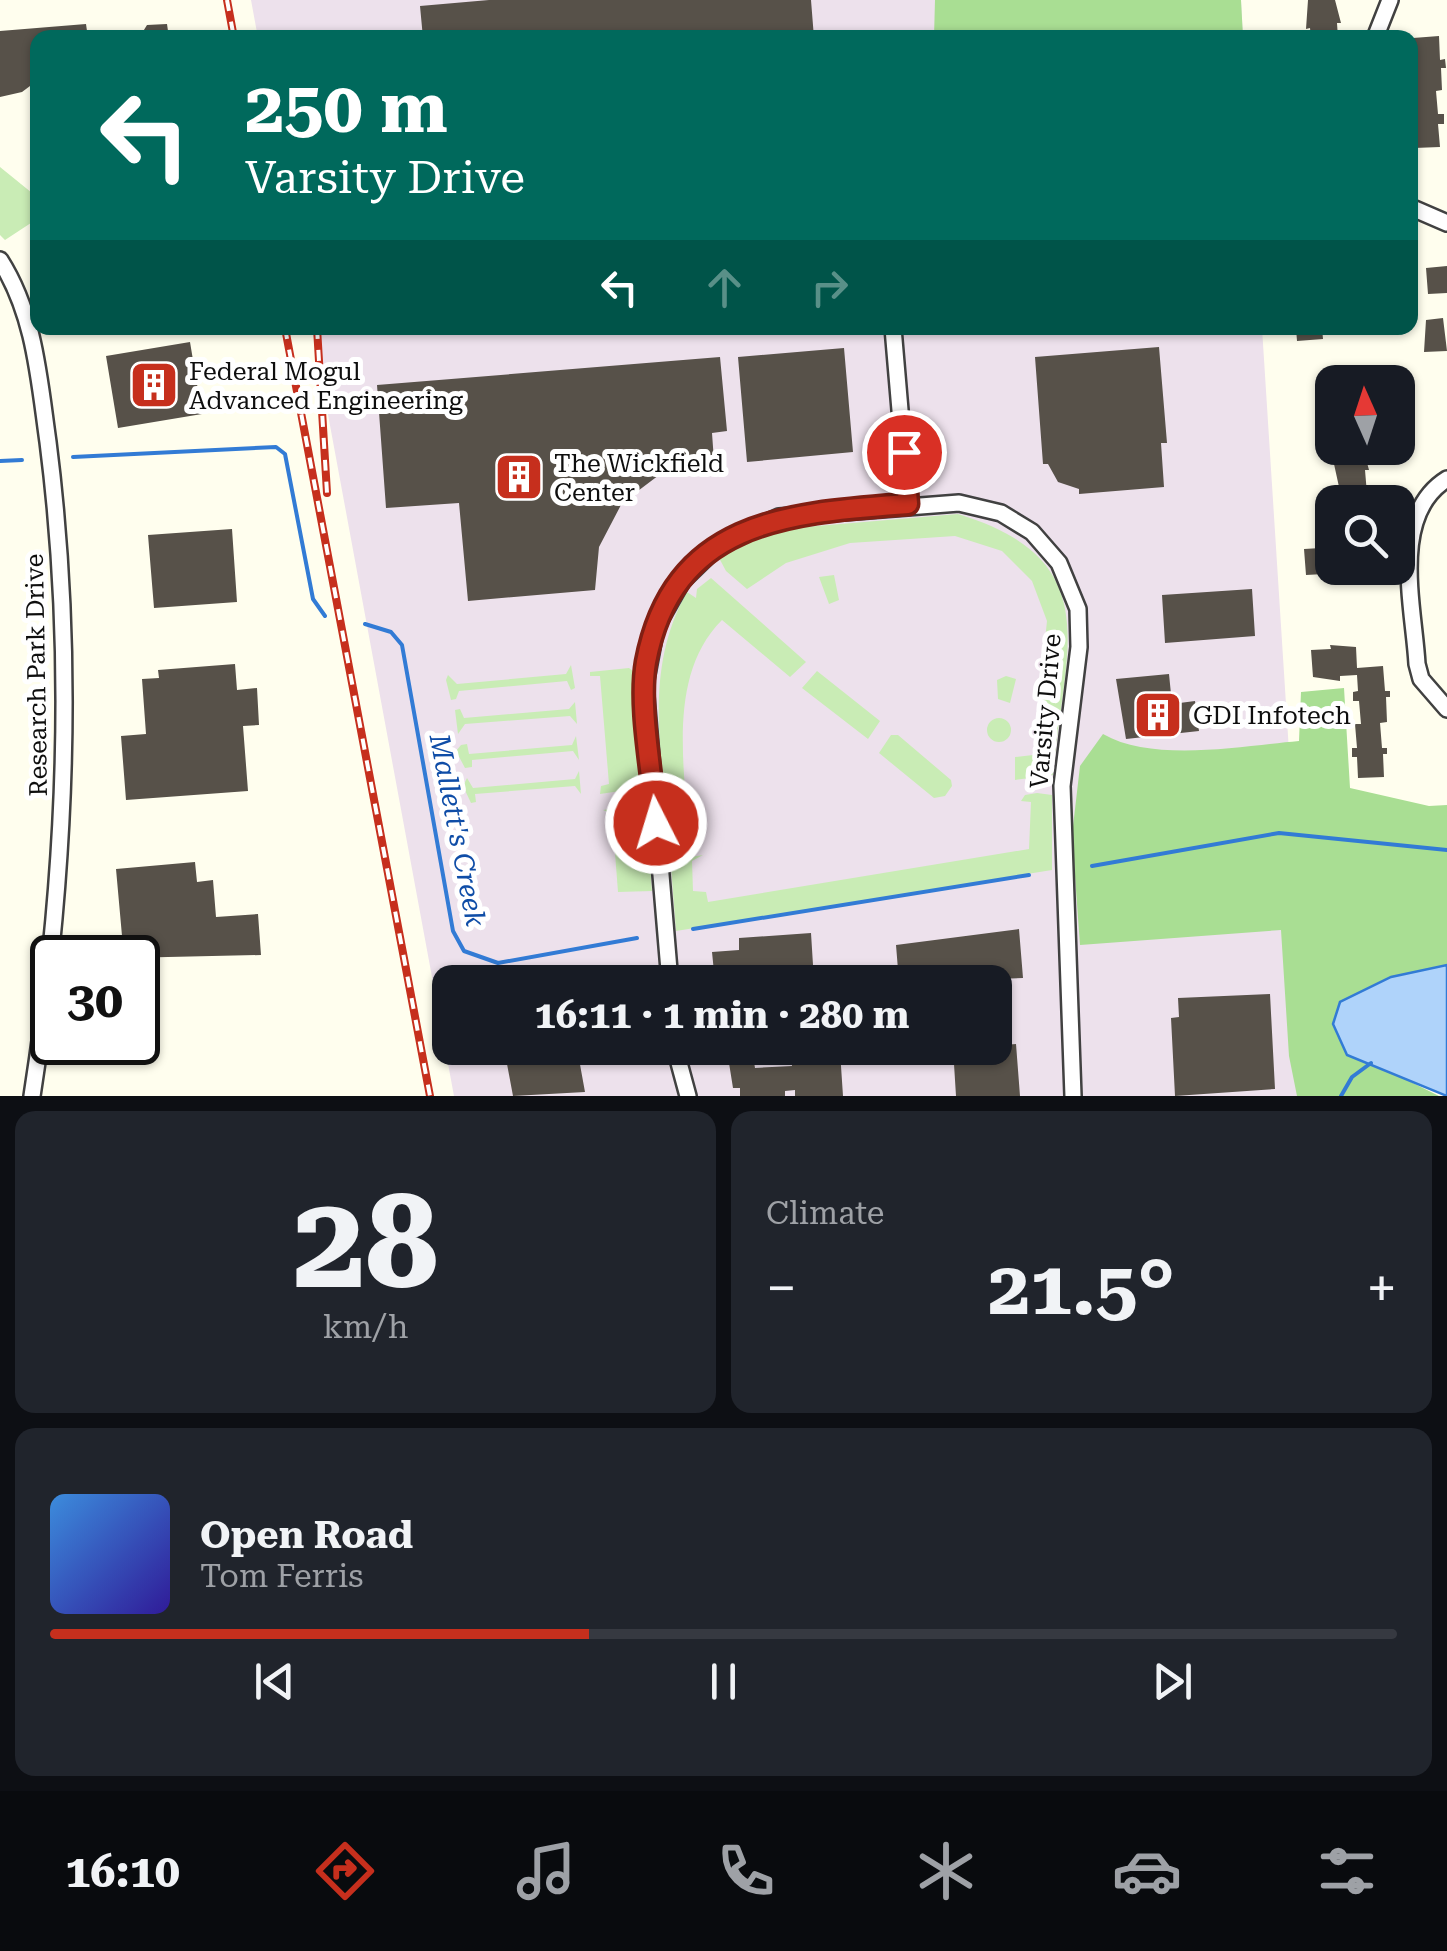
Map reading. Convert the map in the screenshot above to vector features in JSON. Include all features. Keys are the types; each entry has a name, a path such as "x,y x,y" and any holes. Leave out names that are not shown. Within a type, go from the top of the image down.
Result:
{"street":[{"path":"1377,30 1390,0"},
{"path":"1418,210 1447,223"},
{"name":"Research Park Drive","path":"0,260 16,286 35,354 52,484 64,656 62,858 32,1096"},
{"path":"894,335 908,504"},
{"path":"1447,479 1421,507 1410,548 1417,664 1422,679 1447,709"},
{"name":"Varsity Drive","path":"669,965 646,664 666,608 696,565 722,542 751,528 806,512 959,503 1001,513 1032,532 1059,562 1072,589 1080,647 1062,786 1073,1096"},
{"path":"680,1065 688,1096"}],"shaded area":[{"path":"251,0 1241,0 1243,30 257,30"},
{"path":"313,335 1262,335 1311,1096 454,1096 448,1065 1012,1065 1012,965 432,965 432,977"}],"green space":[{"path":"935,0 1241,0 1243,30 934,30"},
{"path":"0,167 30,191 30,224 5,240 0,235"},
{"path":"958,514 1006,533 1038,557 1057,584 1066,616 1067,650 1053,775 1015,780 1015,757 1033,755 1047,621 1032,581 1002,551 955,536 850,543 786,563 747,589 726,571 718,556 782,529"},
{"path":"834,575 839,600 829,604 819,577"},
{"path":"711,578 806,662 790,677 722,620 705,642 693,667 683,722 688,836 701,836 678,841 668,833 660,740 660,680 665,650 687,592 696,598 697,589"},
{"path":"571,665 575,688 571,690 567,681 459,691 456,699 451,700 446,680 448,675 457,684 566,674"},
{"path":"629,668 638,675 644,782 641,788 600,794 601,786 609,784 600,676 590,676 590,672"},
{"path":"817,671 880,721 868,739 802,688"},
{"path":"1006,676 1016,679 1010,703 998,699 997,680"},
{"path":"1344,688 1350,788 1429,806 1447,805 1447,965 1439,968 1409,1081 1439,1096 1297,1096 1289,1056 1281,930 1080,945 1072,835 1080,766 1103,734 1123,743 1172,750 1299,741 1301,692"},
{"path":"575,702 577,724 570,716 465,724 458,734 455,710 460,709 464,718 569,709"},
{"path":"999,718 1011,730 999,742 987,730"},
{"path":"891,735 898,735 951,780 952,786 945,796 934,798 879,753"},
{"path":"576,736 579,760 573,751 472,760 472,767 465,768 456,751 467,744 469,754 572,745"},
{"path":"579,771 581,794 575,786 475,794 476,802 471,803 463,786 467,778 473,788 575,779"},
{"path":"1025,795 1052,795 1052,870 676,931 671,867 678,859 703,855 692,861 693,891 706,892 708,902 1029,849 1031,802 1021,801"},
{"path":"639,805 646,811 652,891 618,892 612,814 603,810"}],"water":[{"path":"1447,965 1447,1096 1347,1055 1333,1024 1340,1002 1391,977"}],"building":[{"path":"489,0 811,0 813,30 422,30 420,6"},
{"path":"1308,0 1335,0 1341,23 1337,23 1337,30 1306,29"},
{"path":"86,24 87,30 30,30 30,86 0,97 0,31"},
{"path":"167,24 168,30 144,30 147,25"},
{"path":"1439,36 1440,60 1445,59 1446,68 1441,68 1442,90 1436,91 1438,114 1444,114 1444,124 1438,124 1440,147 1418,148 1418,38"},
{"path":"1447,266 1447,293 1428,294 1426,268"},
{"path":"1443,318 1447,351 1424,352 1426,320"},
{"path":"1297,335 1323,335 1323,339 1297,341"},
{"name":"Federal Mogul Advanced Engineering","path":"190,342 202,414 118,428 106,356"},
{"path":"1159,347 1167,443 1161,443 1164,487 1079,494 1079,489 1058,482 1048,464 1043,464 1035,357"},
{"path":"844,348 853,452 747,462 738,357"},
{"name":"The Wickfield Center","path":"720,357 727,431 712,433 714,461 663,472 622,503 599,547 595,590 468,601 459,503 386,508 377,385"},
{"path":"1334,465 1368,465 1366,485 1339,485"},
{"path":"232,529 237,602 154,608 148,535"},
{"path":"1315,548 1315,574 1306,575 1304,549"},
{"path":"1252,589 1255,636 1165,643 1162,595"},
{"path":"1330,645 1356,647 1357,668 1383,666 1385,691 1390,691 1390,697 1386,697 1387,722 1380,723 1382,748 1387,748 1387,754 1383,754 1384,777 1358,778 1357,757 1352,757 1352,748 1357,748 1355,724 1361,724 1359,701 1353,701 1353,692 1358,691 1357,675 1340,676 1340,681 1313,677 1311,650 1331,649"},
{"path":"235,664 237,690 257,688 259,725 243,726 248,791 126,800 121,736 146,734 142,679 159,678 158,670"},
{"name":"GDI Infotech","path":"1169,674 1172,704 1195,701 1199,731 1126,739 1116,679"},
{"path":"195,862 197,882 213,880 216,917 258,914 261,955 160,957 160,935 122,935 116,869"},
{"path":"1019,929 1023,978 1012,978 1012,965 898,965 896,945"},
{"path":"811,933 813,965 713,965 712,952 739,950 739,938"},
{"path":"1270,994 1275,1089 1175,1096 1171,1018 1179,1017 1178,998"},
{"path":"1012,1044 1016,1044 1020,1096 956,1096 954,1065 1012,1065"},
{"path":"507,1065 580,1065 585,1092 513,1096"},
{"path":"729,1065 841,1065 843,1096 795,1096 795,1090 785,1091 785,1096 740,1096 740,1088 733,1088"}],"waterway":[{"name":"Mallett's Creek","path":"73,457 276,447 285,454 313,599 325,616"},
{"name":"Mallett's Creek","path":"0,461 22,460"},
{"name":"Mallett's Creek","path":"365,624 391,632 402,645 453,931 464,951 498,963 637,938"},
{"name":"Mallett's Creek","path":"1092,866 1279,833 1447,850"},
{"name":"Mallett's Creek","path":"693,929 1029,875"},
{"path":"1341,1096 1352,1077 1371,1063"}],"railway":[{"path":"227,0 233,30"},
{"path":"286,335 430,1096"},
{"path":"317,335 327,493"}],"place":[{"name":"Federal Mogul Advanced Engineering","path":"154,385"},
{"name":"The Wickfield Center","path":"519,477"},
{"name":"GDI Infotech","path":"1158,715"}],"route":[{"path":"656,823 646,664 656,627 682,581 722,542 779,518 806,512 908,504 904,452"}]}
